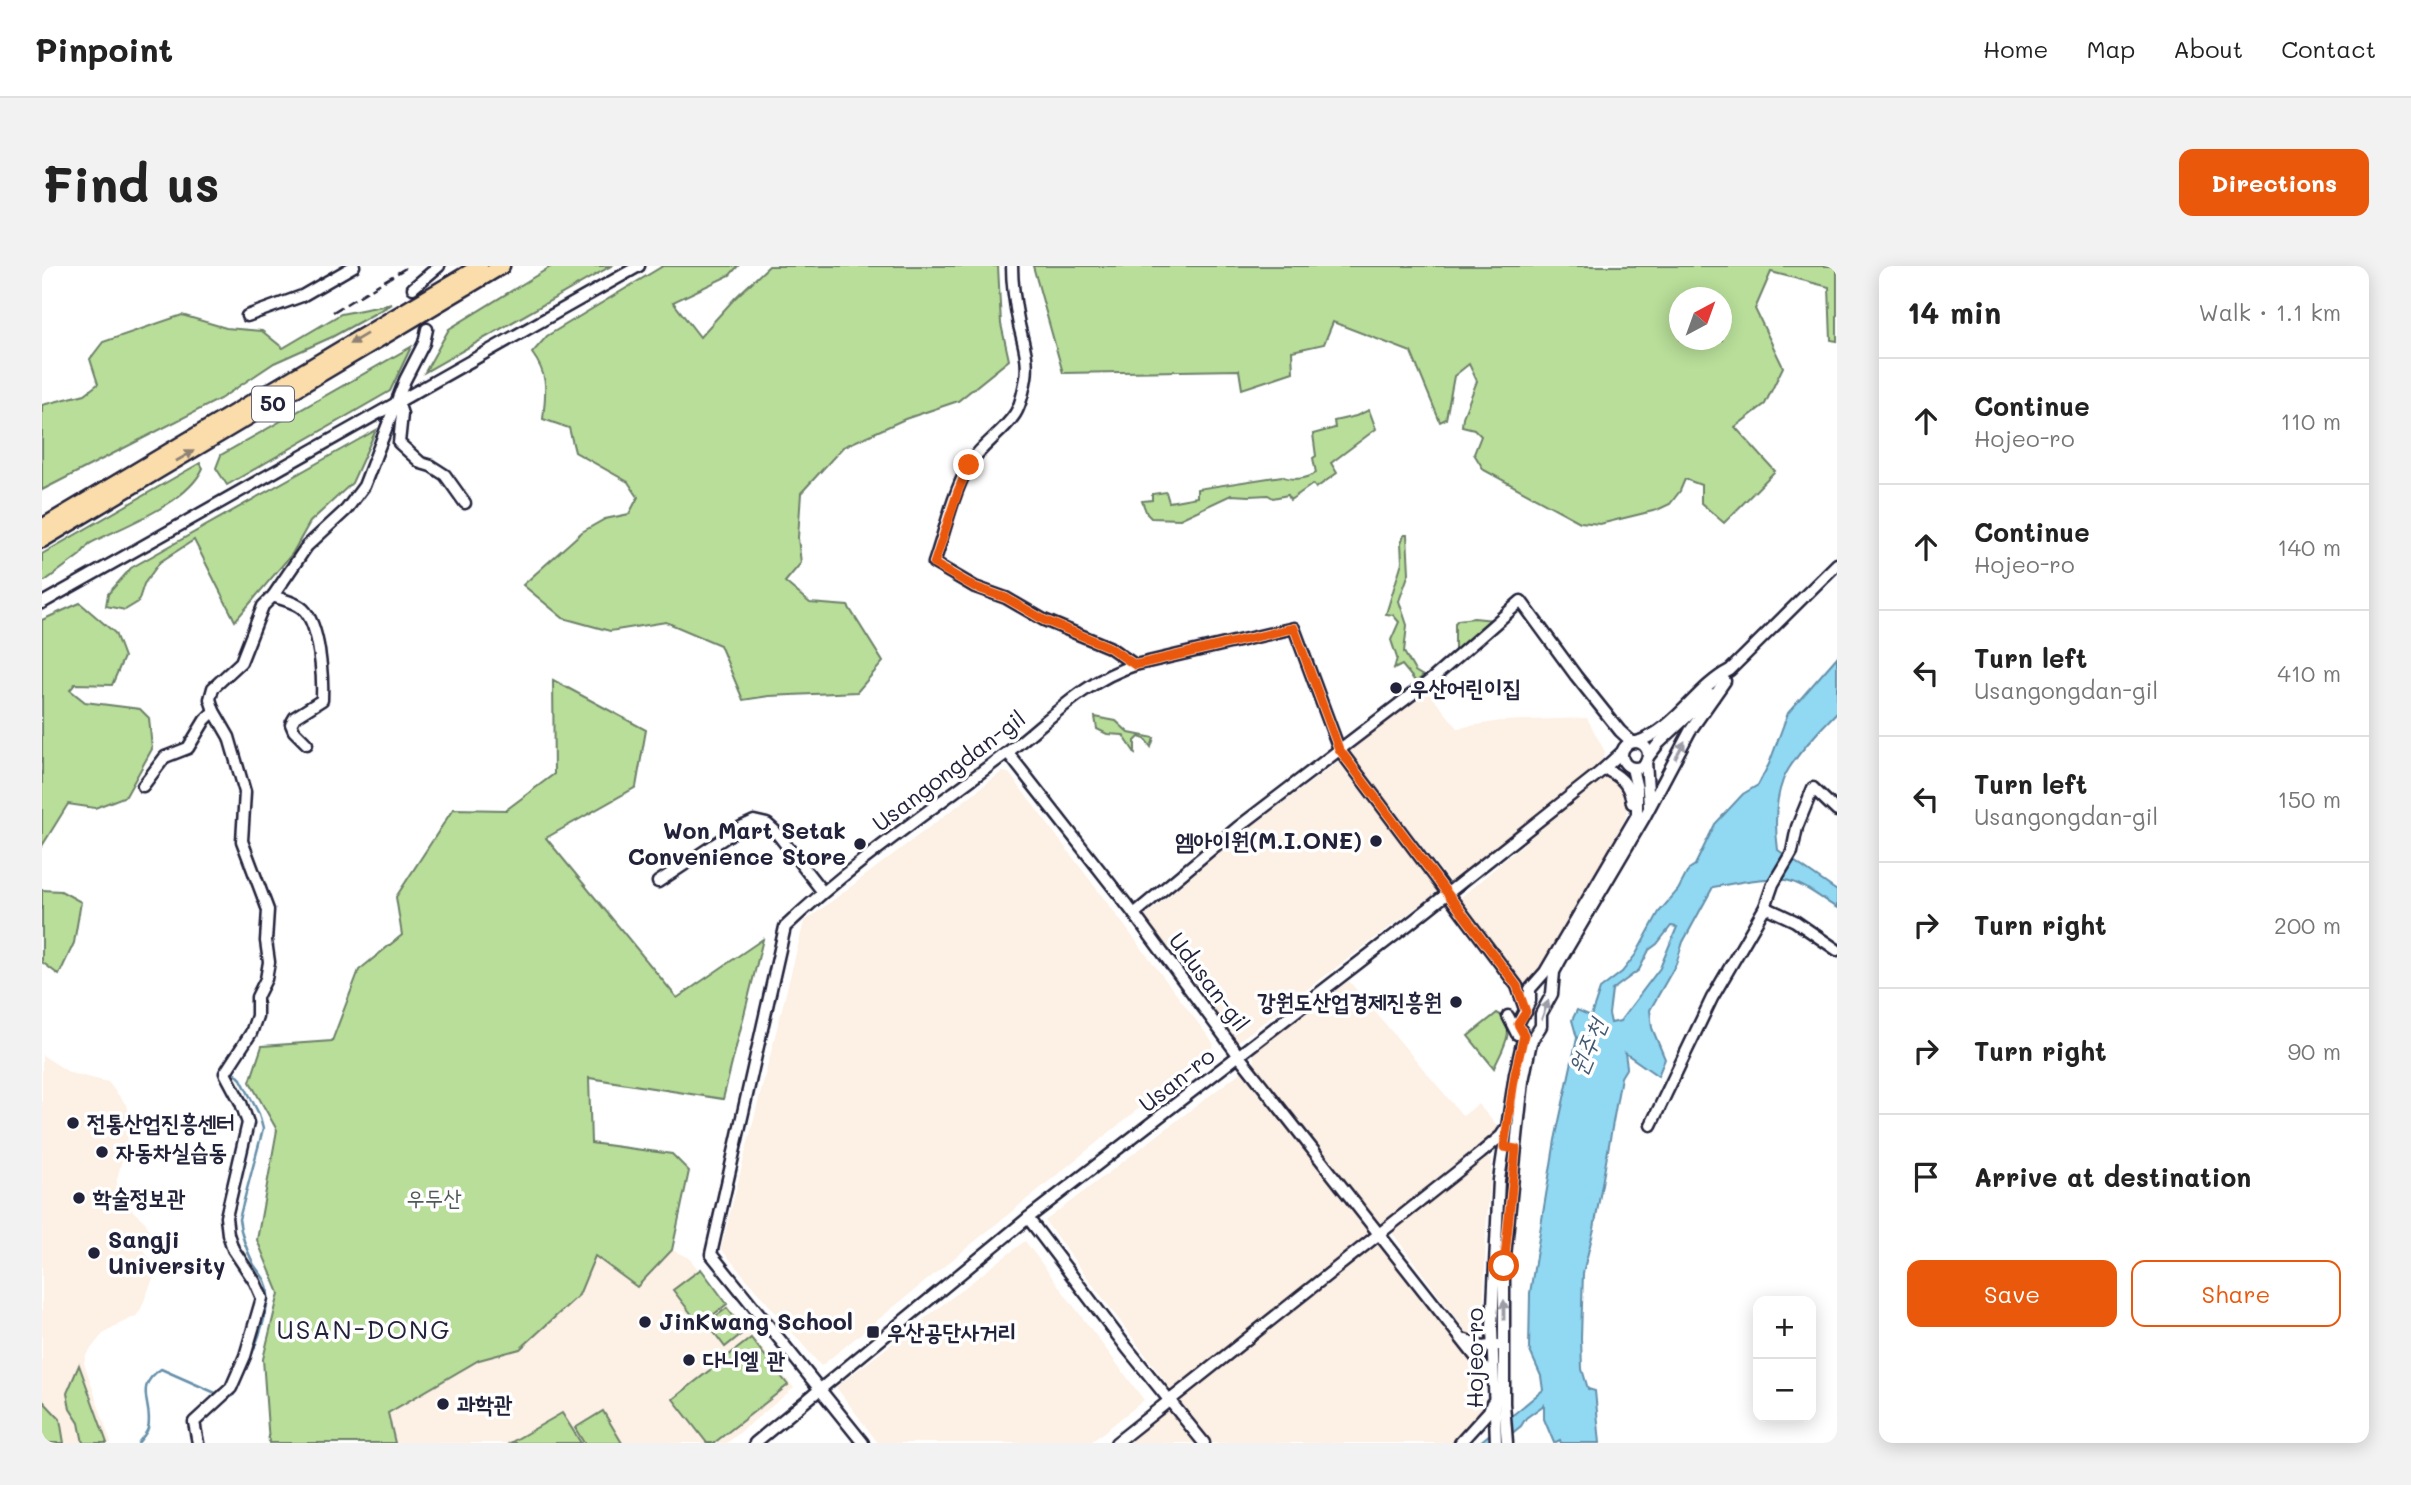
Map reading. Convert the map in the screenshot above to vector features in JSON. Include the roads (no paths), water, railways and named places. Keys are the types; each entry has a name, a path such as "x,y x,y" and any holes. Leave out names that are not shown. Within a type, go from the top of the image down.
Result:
{"highway":[{"name":"50","path":"42,527 480,266"},
{"name":"50","path":"42,540 502,266"}],"street":[{"path":"247,316 302,296 355,266"},
{"path":"413,288 439,266"},
{"path":"42,603 639,266"},
{"path":"1012,266 1013,291 1025,349 1027,375 1022,395 1016,412 1004,428 984,445 969,465 934,564 975,587 1006,598 1044,620 1109,647 1135,665"},
{"path":"198,1443 194,1422 222,1398 238,1374 262,1298 255,1282 233,1249 228,1234 226,1217 248,1123 227,1070 251,1033 257,1016 257,997 266,979 269,962 266,941 268,910 242,841 244,792 229,737 210,699 213,688 241,662 263,606 273,596 307,546 346,510 364,486 405,380 424,344 427,329"},
{"path":"398,402 402,414 399,443 421,463 444,475 465,503"},
{"path":"1604,772 1641,767 1659,743 1725,681 1730,670 1837,564"},
{"path":"273,596 298,605 306,611 322,661 322,700 295,717 291,724 307,744"},
{"path":"1134,914 1237,828 1432,679 1521,601 1629,746 1646,749 1648,810"},
{"name":"Usangongdan-gil","path":"863,1443 711,1254 785,927 822,891 1008,753 1094,683 1112,672 1135,665 1294,628 1339,749 1517,986 1526,1012"},
{"name":"Usan-ro","path":"755,1443 1028,1218 1604,772 1629,746 1662,729 1718,676 1730,670"},
{"name":"Hojeo-ro","path":"1526,1032 1541,1026 1541,1014 1552,994 1554,972 1648,810 1690,731 1725,681"},
{"path":"143,786 165,757 188,748 205,720 214,711"},
{"path":"1517,986 1531,989 1541,978 1637,815 1638,803 1630,767 1623,760 1629,746"},
{"name":"Udusan-gil","path":"1008,753 1134,914 1239,1056 1493,1378"},
{"path":"1604,772 1619,776 1631,792 1630,819 1622,839"},
{"path":"1651,1125 1712,998 1765,907 1773,884 1792,852 1797,827 1813,788 1837,811"},
{"path":"658,882 754,821 766,824 775,831 822,891"},
{"path":"1765,907 1795,921 1837,950"},
{"path":"1541,978 1547,979 1552,985"},
{"name":"Hojeo-ro","path":"1507,1443 1504,1403 1504,1266 1523,1082 1526,1032 1519,1020 1526,1012 1531,989"},
{"path":"1521,1049 1516,1030 1508,1016 1526,1032"},
{"name":"Hojeo-ro","path":"1496,1443 1492,1327 1501,1165 1526,1032"},
{"path":"1116,1443 1481,1153 1501,1136 1507,1127"},
{"path":"1504,1147 1516,1149"},
{"path":"1481,1153 1489,1151 1501,1165"},
{"path":"1028,1218 1203,1443"},
{"path":"1460,1336 1480,1340 1492,1327"},
{"path":"1460,1336 1482,1347 1504,1345"},
{"path":"1464,1439 1489,1411 1494,1397"},
{"path":"1464,1439 1481,1428 1495,1431"}],"water":[{"name":"원주천","path":"1837,657 1837,712 1807,744 1787,772 1778,797 1776,824 1778,850 1837,891 1837,908 1810,890 1780,879 1713,887 1683,942 1676,964 1650,1010 1652,1028 1665,1059 1658,1076 1625,1053 1627,1067 1621,1077 1594,1229 1583,1273 1582,1369 1588,1389 1595,1391 1600,1443 1561,1443 1560,1440 1554,1443 1544,1419 1544,1405 1500,1443 1479,1443 1543,1390 1541,1376 1529,1349 1530,1293 1555,1140 1577,1038 1572,1020 1577,1010 1591,1016 1600,989 1622,972 1636,954 1659,912 1678,890 1689,869 1695,865 1715,824 1743,794 1758,785 1788,713","holes":["1671,926 1677,927 1660,968 1620,1021 1611,1023 1609,1014 1612,990 1639,970 1649,950"]}],"waterway":[{"path":"227,1397 233,1396 251,1356 263,1323 268,1294 265,1281 247,1249 239,1219 263,1129 259,1114 241,1079 232,1070"},
{"path":"138,1443 148,1428 148,1383 161,1369 220,1395"}],"tunnel":[{"path":"413,288 427,329"}],"railway":[{"path":"333,312 409,266"}],"place":[{"name":"우산어린이집","path":"1396,688"},
{"name":"엠아이원(M.I.ONE)","path":"1376,841"},
{"name":"Won Mart Setak Convenience Store","path":"860,844"},
{"name":"강원도산업경제진흥원","path":"1456,1002"},
{"name":"전통산업진흥센터","path":"73,1123"},
{"name":"자동차실습동","path":"102,1152"},
{"name":"학술정보관","path":"79,1198"},
{"name":"Sangji University","path":"94,1253"},
{"name":"JinKwang School","path":"645,1322"},
{"name":"우산공단사거리","path":"873,1332"},
{"name":"다니엘 관","path":"689,1360"},
{"name":"과학관","path":"443,1404"}],"district":[{"name":"USAN-DONG","path":"364,1330"}],"park label":[{"name":"우두산","path":"434,1198"}]}
